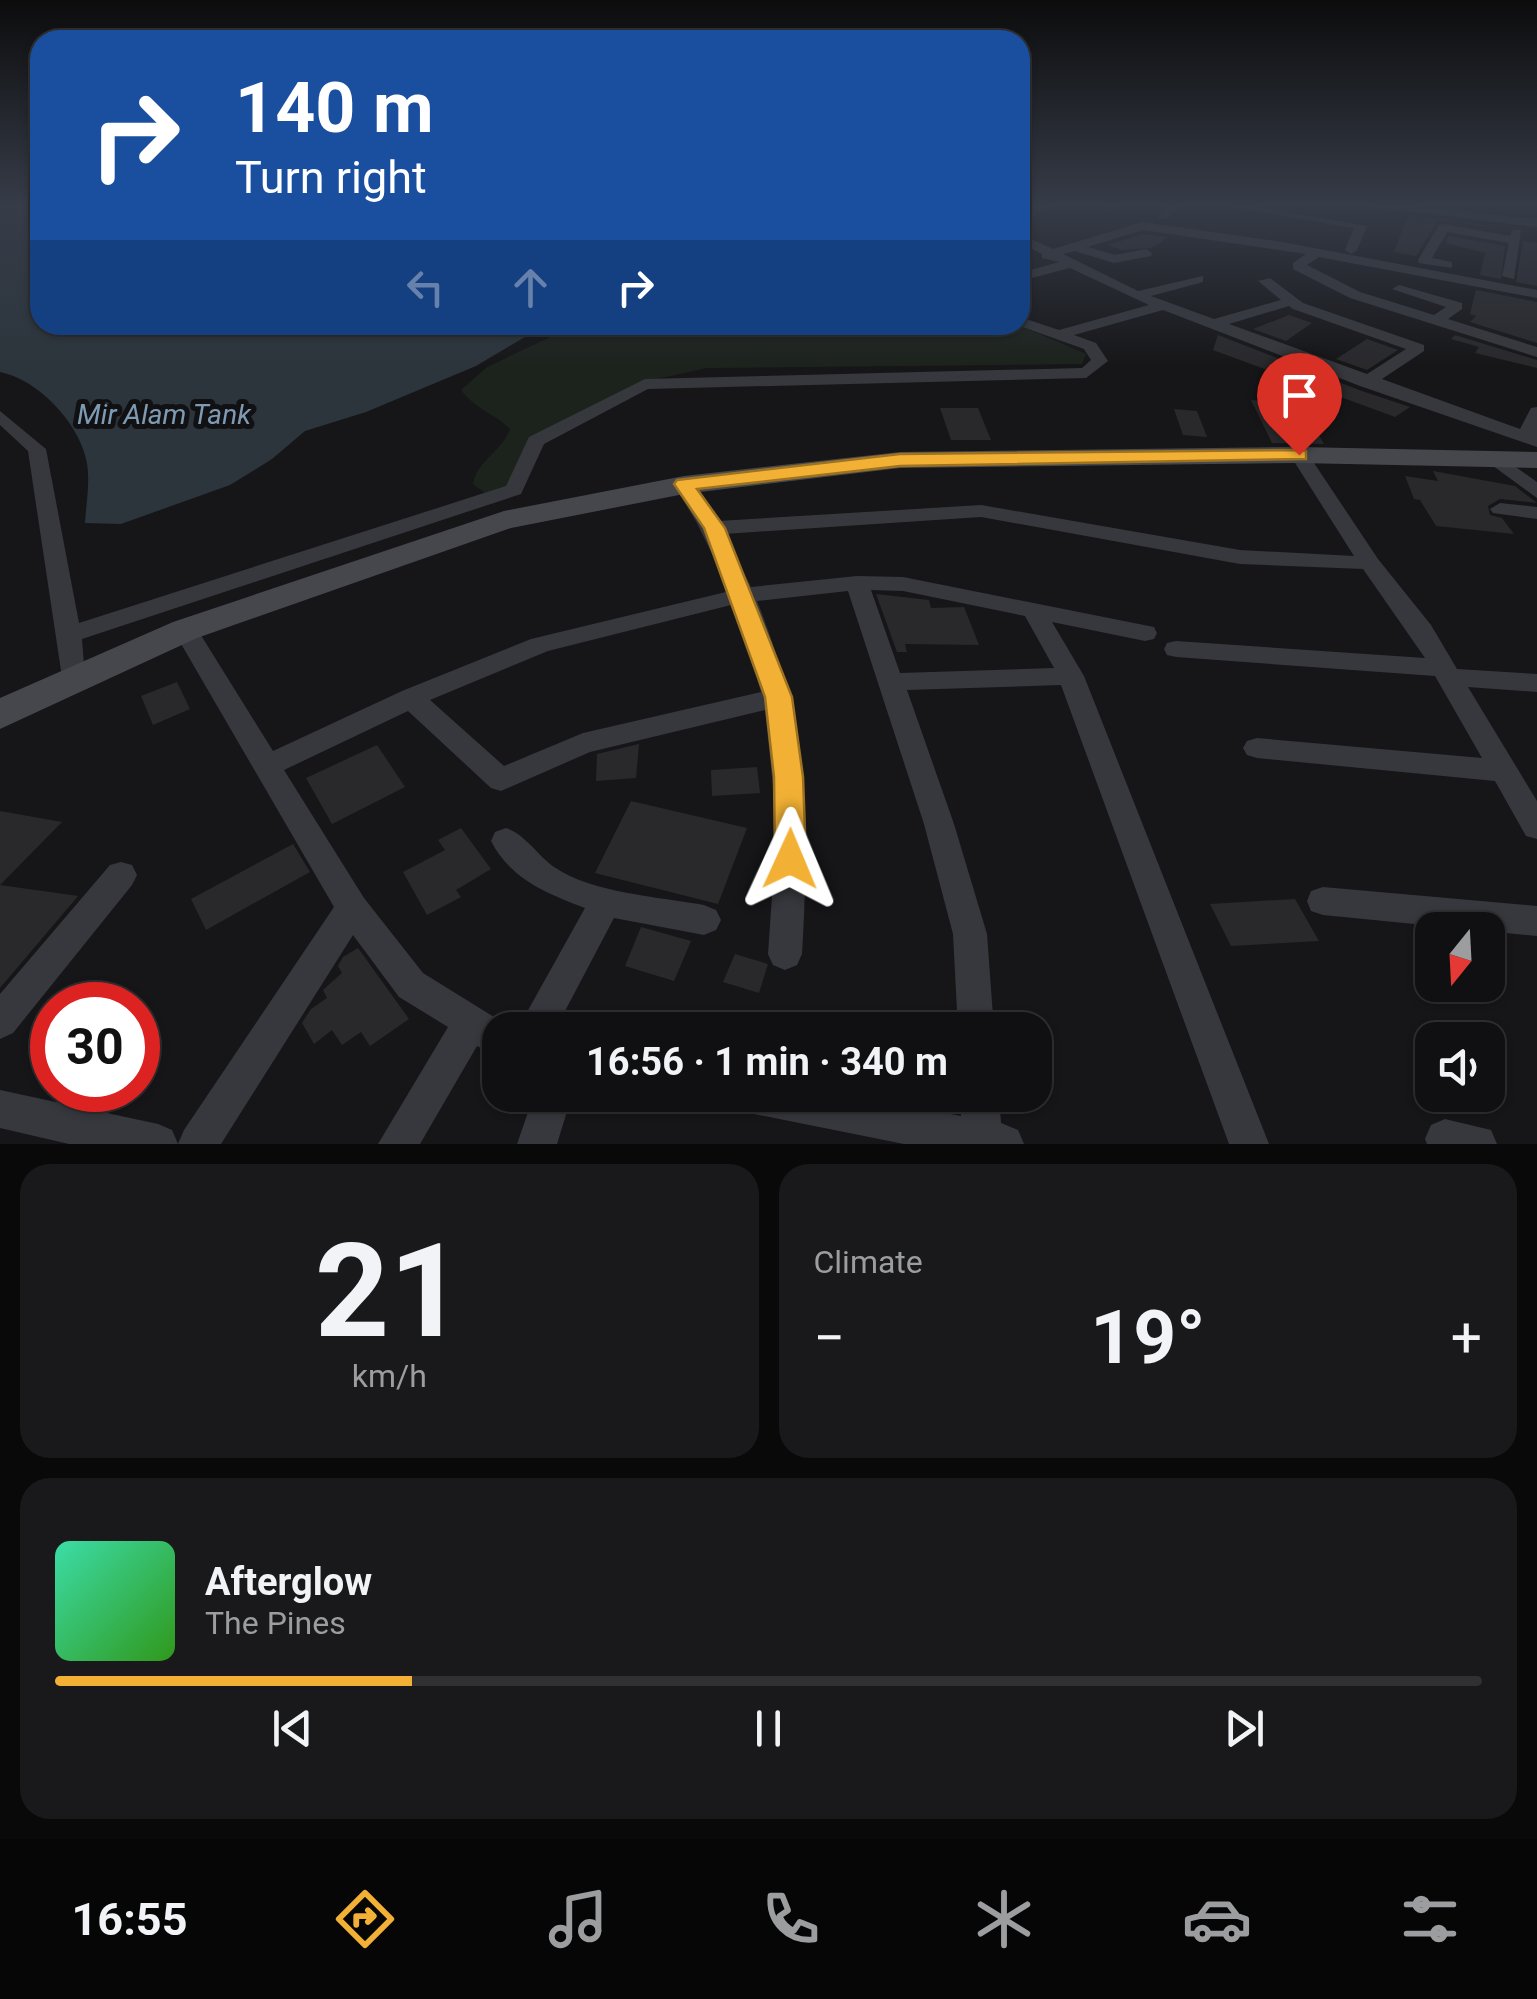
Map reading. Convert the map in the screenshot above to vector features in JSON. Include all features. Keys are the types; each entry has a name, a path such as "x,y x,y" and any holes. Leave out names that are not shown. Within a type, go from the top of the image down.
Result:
{"main road":[{"path":"0,715 72,678 185,630 504,520 684,484 900,460 1299,455 1496,459 1533,446"}],"street":[{"path":"1058,259 1162,306 1533,446 1537,412"},
{"path":"1307,259 1298,266 1355,295 1537,352"},
{"path":"1350,259 1537,294"},
{"path":"1424,259 1537,281"},
{"path":"1509,276 1512,259"},
{"path":"1030,274 1068,264"},
{"path":"1138,296 1198,279"},
{"path":"1265,281 1288,302 1418,348 1366,382"},
{"path":"1399,289 1456,306 1434,322"},
{"path":"1213,324 1288,302"},
{"path":"1058,335 1162,306"},
{"path":"69,634 514,490 536,441 645,384 1086,373 1100,362 1090,346 1030,325"},
{"path":"0,416 36,449 69,634 72,678"},
{"path":"1299,455 1516,777 1537,827"},
{"path":"1496,459 1537,492"},
{"path":"684,484 714,528 778,697 792,827 786,954"},
{"path":"1500,509 1537,513"},
{"path":"714,528 981,511 1240,557 1370,563"},
{"path":"270,766 412,698 540,645 742,595 857,583 903,584 1144,633"},
{"path":"857,583 939,824 970,934 975,1012"},
{"path":"1036,614 1071,676 1249,1144"},
{"path":"185,630 352,908 411,986 482,1030"},
{"path":"1176,649 1537,683"},
{"path":"888,682 1071,676"},
{"path":"412,698 501,780 583,743 778,697"},
{"path":"1257,748 1516,777"},
{"path":"506,841 544,878 606,902 704,920"},
{"path":"0,1020 121,875"},
{"path":"1323,901 1537,921"},
{"path":"546,1012 606,902"},
{"path":"198,1144 352,908"},
{"path":"398,1144 482,1036"},
{"path":"0,1109 158,1144"},
{"path":"538,1144 548,1112"},
{"path":"844,1112 993,1140 985,1112"}],"shaded area":[{"path":"1030,330 1086,354 1082,364 707,368 638,383 531,440 511,488 485,493 473,484 475,476 510,429 461,390 487,367 555,335 1030,335"}],"water":[{"name":"Mir Alam Tank","path":"0,259 30,259 30,335 528,335 476,366 366,412 305,431 272,459 230,485 121,524 85,523 88,483 82,445 54,404 28,383 0,372"}],"building":[{"path":"1484,259 1503,259 1501,279 1480,275"},
{"path":"1520,259 1537,259 1537,286 1516,282"},
{"path":"1476,290 1537,302 1537,343 1470,322 1476,316 1470,314"},
{"path":"1289,315 1312,323 1286,341 1253,329"},
{"path":"1218,335 1410,407 1395,417 1213,350"},
{"path":"1455,335 1537,360 1537,368 1475,353 1479,347 1451,339"},
{"path":"1367,339 1398,350 1367,370 1336,359"},
{"path":"1251,400 1302,405 1324,444 1272,443"},
{"path":"940,408 978,408 991,440 951,440"},
{"path":"1174,409 1197,411 1207,437 1183,435"},
{"path":"1433,471 1515,486 1537,503 1500,499 1488,506 1490,515 1502,518 1514,534 1436,526 1420,500 1414,499 1405,476 1438,481"},
{"path":"876,594 929,600 931,608 964,607 979,645 905,644 907,652 897,652"},
{"path":"177,682 190,709 153,725 141,696"},
{"path":"639,744 636,778 596,781 597,754"},
{"path":"377,745 405,787 332,824 306,778"},
{"path":"757,767 760,793 712,796 711,770"},
{"path":"631,801 747,828 718,904 595,873"},
{"path":"0,811 62,822 0,885"},
{"path":"461,828 491,869 456,890 461,897 427,915 403,872 445,850 438,840"},
{"path":"293,844 310,872 206,930 191,899"},
{"path":"0,885 78,896 0,988"},
{"path":"1295,899 1319,941 1231,946 1210,904"},
{"path":"641,927 691,941 674,981 625,966"},
{"path":"358,948 409,1019 370,1046 361,1032 342,1045 332,1030 314,1044 302,1023 311,1009 327,998 323,990 342,973 338,966 343,957"},
{"path":"735,954 768,964 759,993 723,982"}],"route":[{"path":"790,859 789,777 778,697 714,528 684,484 900,460 1299,455"}]}
